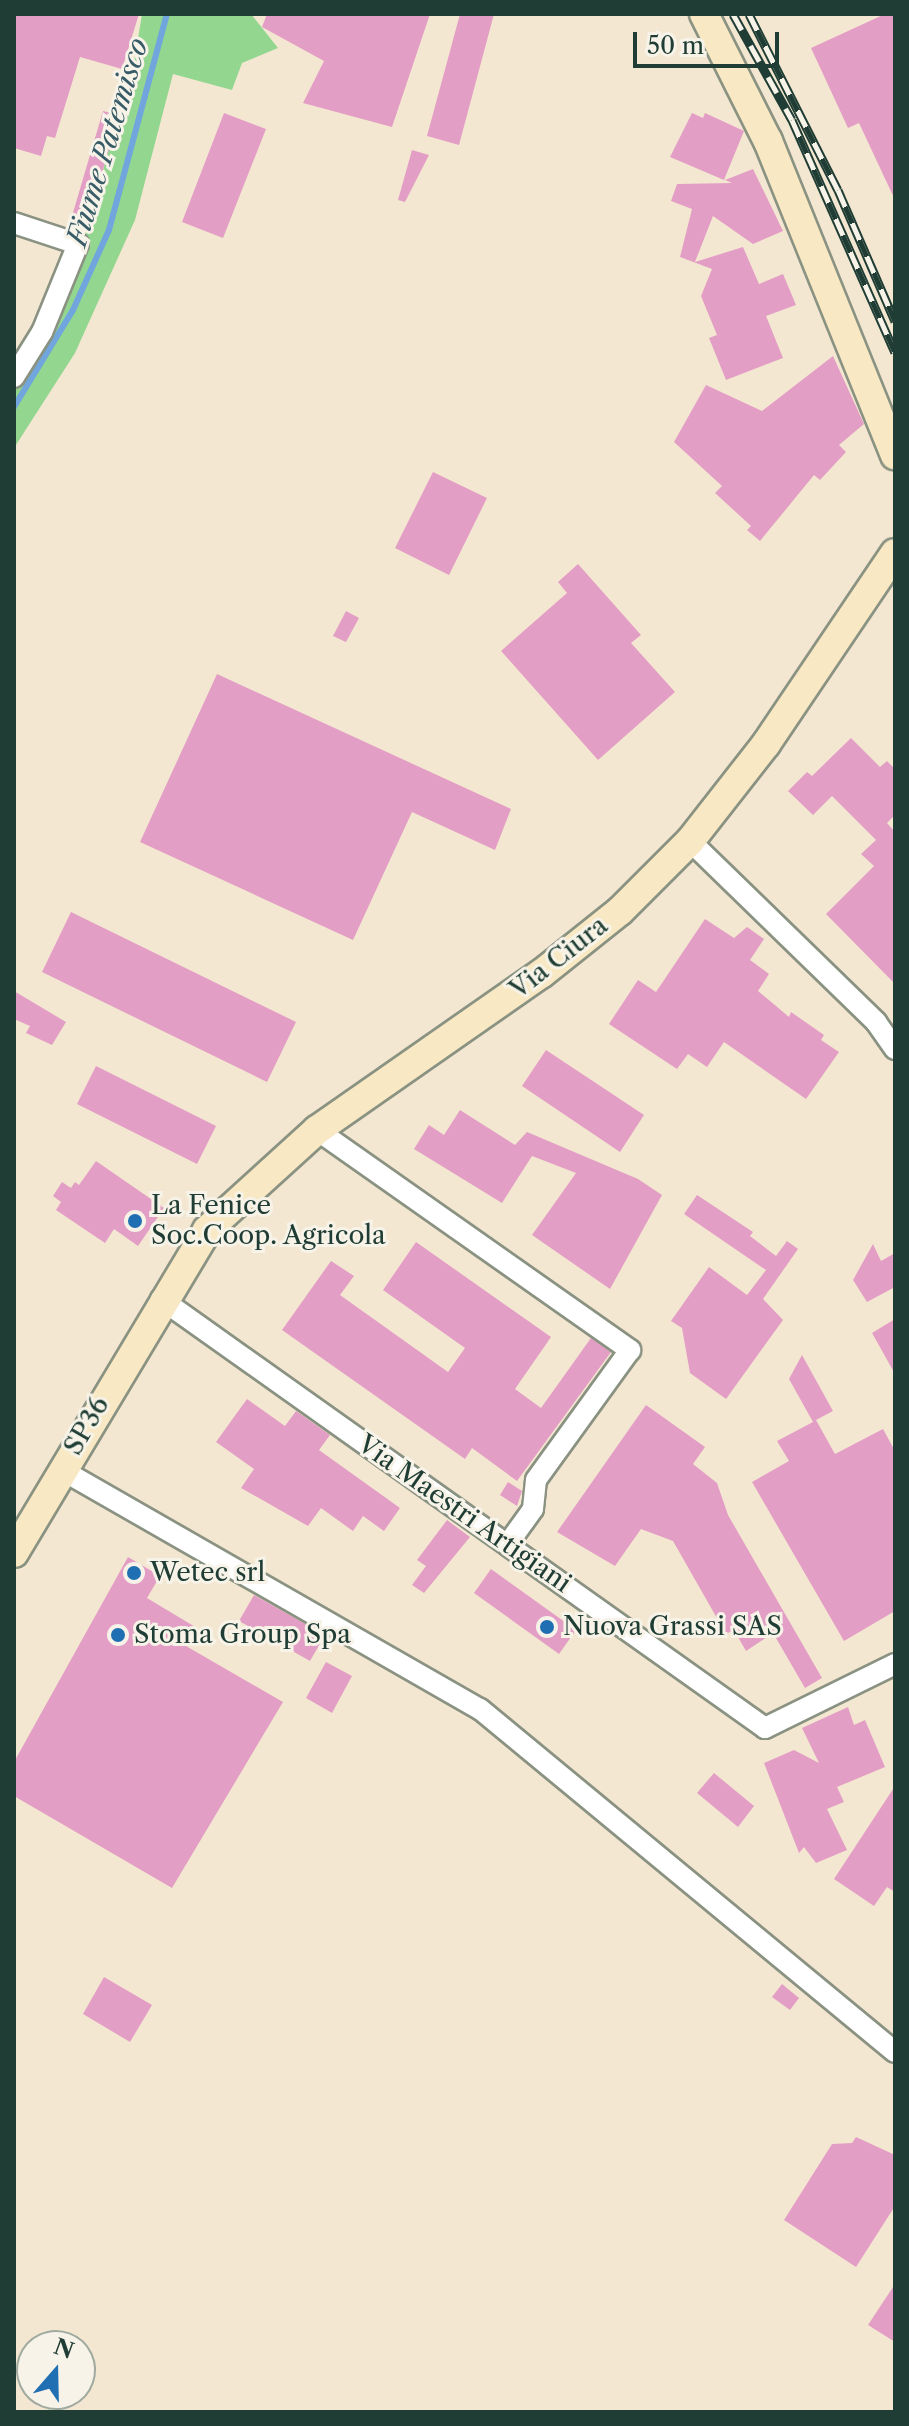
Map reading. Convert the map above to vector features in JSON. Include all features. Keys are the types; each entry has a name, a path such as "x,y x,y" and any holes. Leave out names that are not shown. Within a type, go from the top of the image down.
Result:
{"main road":[{"path":"704,14 768,141 895,455"},
{"name":"Via Ciura","path":"161,1299 207,1230 317,1130 541,974 620,911 690,841 766,744 895,553"},
{"name":"SP36","path":"14,1553 161,1299"}],"street":[{"path":"14,223 78,244 42,332 14,377"},
{"path":"690,841 876,1022 895,1049"},
{"path":"317,1130 630,1350 536,1480 533,1509 507,1545"},
{"name":"Via Maestri Artigiani","path":"161,1299 765,1728 895,1664"},
{"path":"62,1470 480,1709 895,2052"}],"green space":[{"path":"142,14 251,14 278,48 242,63 232,90 173,74 135,220 75,353 14,448 14,365 85,233 135,57"}],"building":[{"path":"14,14 139,14 122,69 80,57 55,138 47,136 41,156 14,148"},
{"path":"267,14 430,14 392,127 303,103 324,61 262,27"},
{"path":"460,14 494,14 459,145 427,136"},
{"path":"885,14 895,14 895,200 859,123 848,128 811,48"},
{"path":"103,111 119,115 88,221 72,216"},
{"path":"224,113 266,129 223,238 182,222"},
{"path":"692,113 703,118 705,113 744,131 724,180 670,157"},
{"path":"412,150 429,155 405,202 398,200"},
{"path":"753,169 783,231 753,244 713,216 695,262 743,247 759,284 783,274 796,305 766,316 783,358 726,380 709,338 717,335 701,296 712,269 680,257 692,209 671,201 677,184 732,183 725,180"},
{"path":"833,356 864,424 839,445 846,452 820,480 814,475 760,541 747,530 751,526 715,493 722,486 674,442 706,385 762,411"},
{"path":"433,472 487,498 449,575 395,548"},
{"path":"578,564 641,635 631,643 675,692 598,760 501,651 567,593 558,582"},
{"path":"346,611 359,618 346,642 333,636"},
{"path":"217,674 511,809 495,850 412,812 353,940 140,842"},
{"path":"851,738 880,767 887,761 895,769 895,815 887,823 895,832 895,984 826,914 874,866 861,854 876,840 832,796 813,815 788,791 807,772 812,776"},
{"path":"71,912 296,1022 267,1082 42,972"},
{"path":"705,919 734,938 747,927 764,939 750,960 769,974 758,991 789,1017 791,1012 824,1035 821,1040 839,1052 806,1099 724,1042 707,1067 688,1054 677,1069 609,1024 638,980 656,992"},
{"path":"14,991 66,1022 52,1045 26,1033 30,1026 14,1019"},
{"path":"546,1050 644,1115 620,1152 522,1086"},
{"path":"96,1066 216,1126 197,1164 77,1104"},
{"path":"460,1110 515,1145 527,1132 638,1179 662,1195 610,1289 532,1235 576,1173 532,1156 502,1203 414,1149 429,1125 444,1135"},
{"path":"96,1161 164,1208 138,1246 114,1229 105,1243 56,1210 61,1202 53,1196 62,1182 71,1188 75,1182 79,1185"},
{"path":"697,1195 753,1232 750,1236 776,1256 787,1241 798,1249 763,1299 783,1320 726,1399 690,1373 682,1328 671,1321 709,1267 747,1295 766,1270 684,1214"},
{"path":"416,1242 551,1337 515,1389 541,1408 591,1338 611,1352 517,1481 472,1448 465,1459 282,1330 331,1261 354,1276 340,1295 448,1372 465,1348 383,1290"},
{"path":"873,1244 881,1261 895,1253 895,1287 867,1302 853,1280"},
{"path":"895,1319 895,1374 872,1333"},
{"path":"802,1355 833,1411 816,1420 835,1454 883,1429 895,1451 895,1611 844,1641 752,1482 789,1461 777,1441 813,1422 789,1379"},
{"path":"247,1399 285,1426 296,1411 330,1435 319,1450 400,1508 384,1531 363,1516 353,1531 321,1508 308,1526 241,1488 254,1469 216,1442"},
{"path":"646,1405 705,1447 693,1464 717,1483 728,1515 822,1678 805,1688 773,1633 746,1651 734,1630 726,1634 673,1541 641,1529 615,1566 557,1532"},
{"path":"508,1482 522,1491 517,1506 500,1495"},
{"path":"447,1520 470,1537 424,1593 412,1585 426,1566 417,1560"},
{"path":"128,1557 160,1576 147,1598 197,1628 186,1646 283,1702 172,1888 14,1796 14,1762"},
{"path":"491,1569 576,1630 559,1654 474,1593"},
{"path":"254,1595 325,1635 310,1661 239,1621"},
{"path":"326,1662 352,1676 332,1713 306,1698"},
{"path":"848,1707 854,1725 865,1720 885,1767 837,1787 844,1802 827,1809 847,1850 816,1863 804,1847 799,1853 764,1763 794,1750 819,1763 802,1728"},
{"path":"714,1773 754,1806 738,1827 697,1793"},
{"path":"895,1786 895,1892 887,1887 874,1906 834,1879"},
{"path":"104,1977 152,2005 130,2042 83,2014"},
{"path":"782,1984 799,1998 790,2010 772,1997"},
{"path":"856,2137 895,2155 895,2206 856,2267 784,2220 832,2144 852,2143"},
{"path":"895,2284 895,2342 868,2325"}],"waterway":[{"name":"Fiume Patemisco","path":"14,407 73,310 109,230 167,14"}],"railway":[{"path":"733,14 792,120 895,352"},
{"path":"749,14 838,190 895,321"}],"place":[{"name":"La Fenice Soc.Coop. Agricola","path":"135,1221"},
{"name":"Wetec srl","path":"134,1573"},
{"name":"Nuova Grassi SAS","path":"547,1627"},
{"name":"Stoma Group Spa","path":"118,1635"}]}
